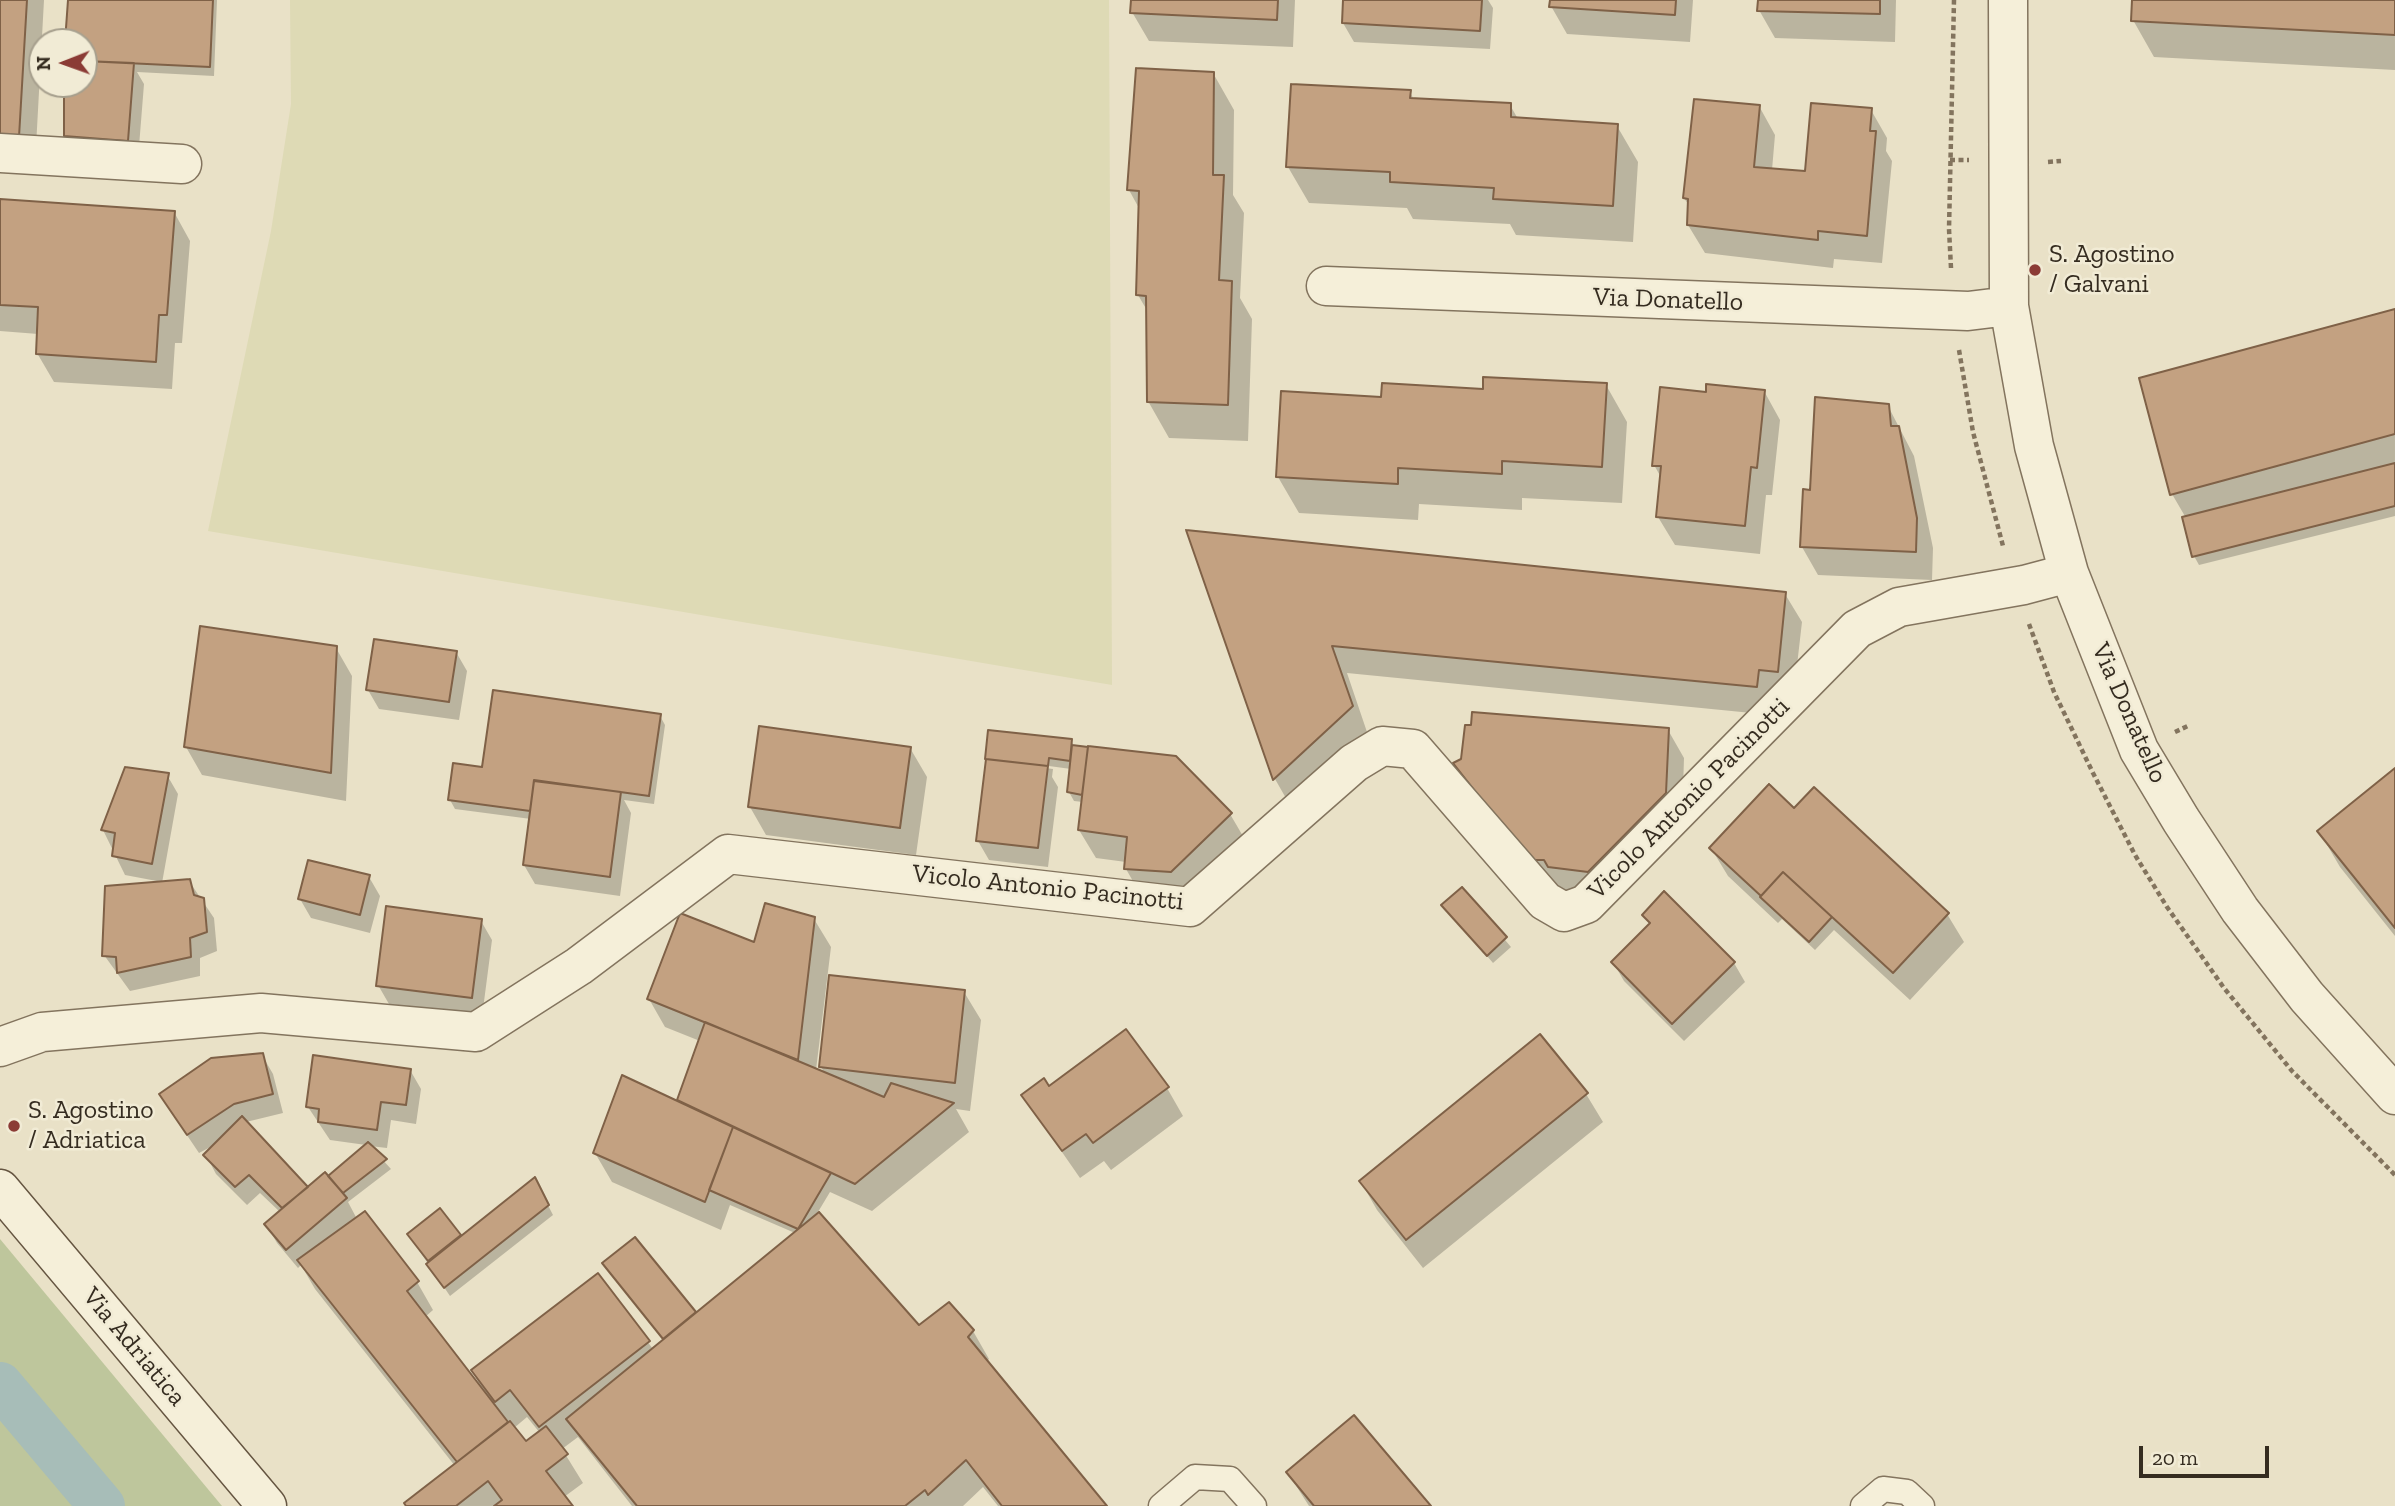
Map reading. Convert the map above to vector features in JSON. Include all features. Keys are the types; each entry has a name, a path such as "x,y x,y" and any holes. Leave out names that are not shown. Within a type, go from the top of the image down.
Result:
{"street":[{"name":"Via Donatello","path":"2008,0 2009,306 2034,446 2069,573 2139,750 2181,820 2240,910 2290,975 2395,1095"},
{"path":"0,153 183,164"},
{"name":"Via Donatello","path":"1326,286 1968,311 2009,306"},
{"name":"Vicolo Antonio Pacinotti","path":"0,1048 42,1032 261,1013 476,1032 579,966 728,854 1190,907 1354,763 1382,746 1413,749 1545,901 1564,912 1586,904 1857,629 1899,607 2015,586 2069,573"},
{"name":"Via Adriatica","path":"0,1189 267,1506"}],"lane":[{"path":"1160,1506 1195,1477 1230,1479 1254,1506"},
{"path":"1863,1506 1883,1489 1908,1492 1922,1506"}],"path":[{"path":"2167,722 2179,744"}],"shaded area":[{"path":"290,0 1109,0 1112,685 208,531 271,231 291,104"}],"green space":[{"path":"0,1239 222,1506 0,1506"}],"building":[{"path":"0,0 27,0 19,137 0,136"},
{"path":"68,0 213,0 210,67 98,62 98,28 66,28"},
{"path":"1131,0 1278,0 1277,20 1130,13"},
{"path":"1343,0 1482,0 1480,31 1342,23"},
{"path":"1550,0 1676,0 1675,15 1549,7"},
{"path":"1758,0 1880,0 1880,14 1757,11"},
{"path":"2132,0 2395,0 2395,35 2131,21"},
{"path":"98,62 134,63 128,141 64,136 64,98 98,98"},
{"path":"1136,68 1214,72 1213,175 1224,175 1219,280 1232,281 1228,405 1147,402 1146,296 1136,295 1139,191 1127,190"},
{"path":"1291,84 1411,90 1410,98 1511,103 1511,117 1618,124 1613,206 1493,199 1494,188 1390,182 1390,172 1286,167"},
{"path":"1694,99 1760,105 1754,167 1805,171 1811,103 1872,108 1870,131 1876,131 1867,236 1818,231 1818,240 1687,225 1688,199 1683,198"},
{"path":"0,199 175,211 167,315 159,315 156,362 36,354 38,307 0,305"},
{"path":"2395,309 2395,434 2170,495 2139,378"},
{"path":"1483,377 1607,383 1602,467 1502,461 1502,474 1398,468 1398,484 1276,477 1281,391 1381,397 1382,383 1483,389"},
{"path":"1706,384 1765,390 1757,468 1751,467 1745,526 1656,517 1661,466 1652,466 1660,387 1706,392"},
{"path":"1815,397 1889,404 1891,426 1899,426 1917,518 1916,552 1800,547 1803,489 1810,490"},
{"path":"2395,463 2395,506 2192,557 2182,517"},
{"path":"1186,530 1786,592 1778,672 1759,670 1757,687 1332,646 1353,706 1273,780"},
{"path":"200,626 337,646 331,773 184,747"},
{"path":"374,639 457,651 449,702 366,690"},
{"path":"493,690 661,714 649,796 534,780 530,811 448,800 453,763 482,767"},
{"path":"1472,712 1669,728 1666,793 1588,872 1548,867 1544,860 1529,860 1453,763 1461,759 1465,725 1471,725"},
{"path":"759,726 911,747 900,828 748,807"},
{"path":"988,730 1072,739 1070,761 1049,758 1048,766 985,759"},
{"path":"1072,745 1088,747 1082,795 1067,792"},
{"path":"1088,746 1176,756 1232,813 1171,872 1124,869 1127,837 1078,830"},
{"path":"986,759 1048,766 1038,848 976,841"},
{"path":"125,767 169,773 152,864 112,856 115,833 101,830"},
{"path":"2395,768 2395,928 2317,831"},
{"path":"534,781 621,792 610,877 523,865"},
{"path":"1769,784 1794,808 1814,787 1949,913 1893,973 1783,872 1761,896 1709,848"},
{"path":"308,860 370,875 360,915 298,899"},
{"path":"1783,872 1832,917 1809,942 1760,897"},
{"path":"190,879 194,895 204,898 207,932 190,938 191,957 117,973 116,957 102,956 105,886"},
{"path":"1462,887 1507,937 1487,956 1441,905"},
{"path":"1664,891 1735,962 1672,1024 1611,962 1650,923 1642,915"},
{"path":"765,903 815,917 798,1060 647,999 680,913 754,942"},
{"path":"386,906 482,919 472,998 376,986"},
{"path":"829,975 965,990 955,1083 819,1067"},
{"path":"705,1022 884,1097 891,1083 954,1103 855,1184 677,1100"},
{"path":"1126,1029 1169,1087 1093,1143 1086,1134 1062,1151 1021,1095 1044,1078 1049,1086"},
{"path":"1540,1034 1588,1093 1406,1240 1359,1181"},
{"path":"263,1053 273,1094 234,1104 187,1135 159,1094 211,1058"},
{"path":"313,1055 411,1069 406,1105 381,1102 377,1130 318,1122 319,1109 306,1107"},
{"path":"622,1075 733,1127 705,1202 593,1153"},
{"path":"242,1116 308,1187 282,1208 249,1175 235,1187 203,1155"},
{"path":"733,1127 831,1173 798,1229 709,1190"},
{"path":"368,1142 387,1159 343,1193 328,1176"},
{"path":"325,1172 347,1198 286,1250 264,1224"},
{"path":"535,1177 549,1205 444,1288 426,1264"},
{"path":"440,1208 461,1235 428,1261 407,1234"},
{"path":"365,1211 419,1281 407,1291 508,1422 457,1462 297,1260"},
{"path":"819,1212 919,1325 949,1302 974,1330 968,1337 1107,1506 1002,1506 966,1460 928,1495 925,1490 905,1506 637,1506 566,1419"},
{"path":"635,1237 696,1312 663,1339 602,1263"},
{"path":"598,1273 650,1341 539,1427 510,1390 495,1402 471,1370"},
{"path":"1354,1415 1431,1506 1314,1506 1286,1472"},
{"path":"510,1421 526,1441 546,1426 568,1454 546,1471 573,1506 494,1506 502,1500 488,1481 456,1506 406,1506 404,1503"}],"waterway":[{"path":"0,1385 102,1506"}],"place":[{"name":"S. Agostino / Galvani","path":"2035,270"},
{"name":"S. Agostino / Adriatica","path":"14,1126"}]}
